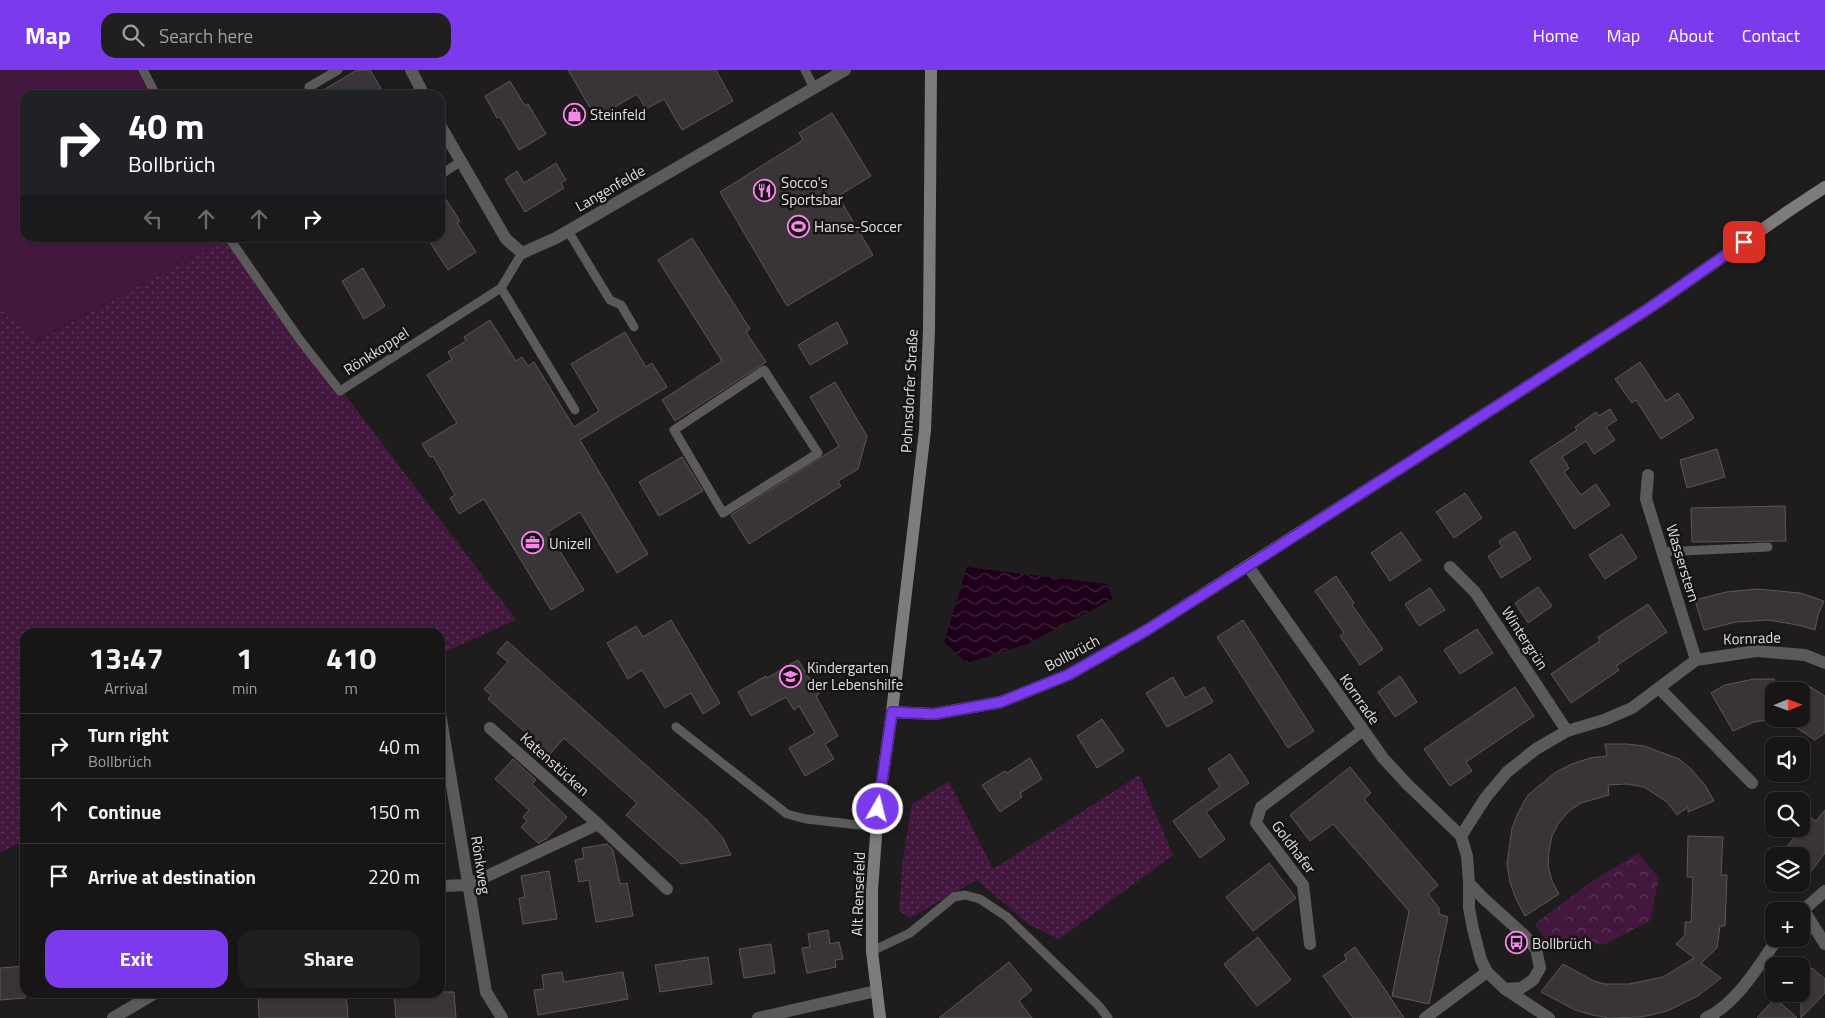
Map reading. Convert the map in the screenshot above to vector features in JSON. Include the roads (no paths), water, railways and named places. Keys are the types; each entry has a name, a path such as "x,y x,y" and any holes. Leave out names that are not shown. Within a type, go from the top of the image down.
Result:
{"street":[{"path":"411,70 421,90"},
{"name":"Langenfelde","path":"522,253 568,231 845,70"},
{"name":"Pohnsdorfer Straße","path":"892,712 925,430 929,330 931,70"},
{"path":"445,134 506,239 522,253"},
{"name":"Bollbrüch","path":"892,712 934,714 1001,702 1068,675 1147,630 1651,307 1825,187"},
{"name":"Wasserstern","path":"1648,475 1646,499 1696,660"},
{"name":"Kornrade","path":"1248,566 1362,731 1383,758 1461,836 1468,856 1469,908 1481,960 1487,972 1505,989 1549,1018"},
{"name":"Wintergrün","path":"1450,567 1475,592 1566,730"},
{"name":"Kornrade","path":"1461,836 1486,797 1507,772 1536,749 1566,730 1604,720 1632,708 1696,660 1756,651 1805,655 1825,663"},
{"path":"1659,688 1752,783"},
{"name":"Alt Rensefeld","path":"880,1018 872,951 872,890 877,827 892,712"},
{"name":"Katenstücken","path":"490,728 668,889"},
{"name":"Goldhafer","path":"1310,944 1303,885 1256,823 1261,807 1362,731"},
{"name":"Rönkweg","path":"445,744 486,992 502,1018"},
{"path":"445,886 468,885 598,824"},
{"path":"1470,883 1536,949 1540,968 1533,980 1521,988 1505,989"},
{"path":"1810,904 1825,891"},
{"path":"1810,922 1825,944"},
{"path":"1706,1018 1714,1014 1740,990 1771,947"},
{"path":"1424,1018 1487,972"},
{"path":"758,1018 876,991"},
{"path":"113,1018 147,998"}],"lane":[{"path":"143,70 153,90"},
{"path":"309,87 338,70"},
{"path":"805,70 814,88"},
{"path":"445,172 460,162"},
{"path":"568,231 610,300 621,305 634,327"},
{"name":"Rönkkoppel","path":"232,242 300,340 340,391 501,288 522,253"},
{"path":"501,288 574,410"},
{"path":"764,370 783,398 818,453 723,513 674,430 764,370"},
{"path":"1662,552 1768,547"},
{"path":"676,727 787,814 806,819 877,827"},
{"path":"872,951 910,933 954,897 980,898 1007,916 1099,1006 1108,1018"}],"water":[{"path":"967,567 1107,584 1113,599 1027,644 967,663 944,642"}],"place":[{"name":"Steinfeld","path":"574,114"},
{"name":"Socco's Sportsbar","path":"765,191"},
{"name":"Hanse-Soccer","path":"798,226"},
{"name":"Unizell","path":"533,543"},
{"name":"Kindergarten der Lebenshilfe","path":"791,676"},
{"name":"Bollbrüch","path":"1516,943"}]}
